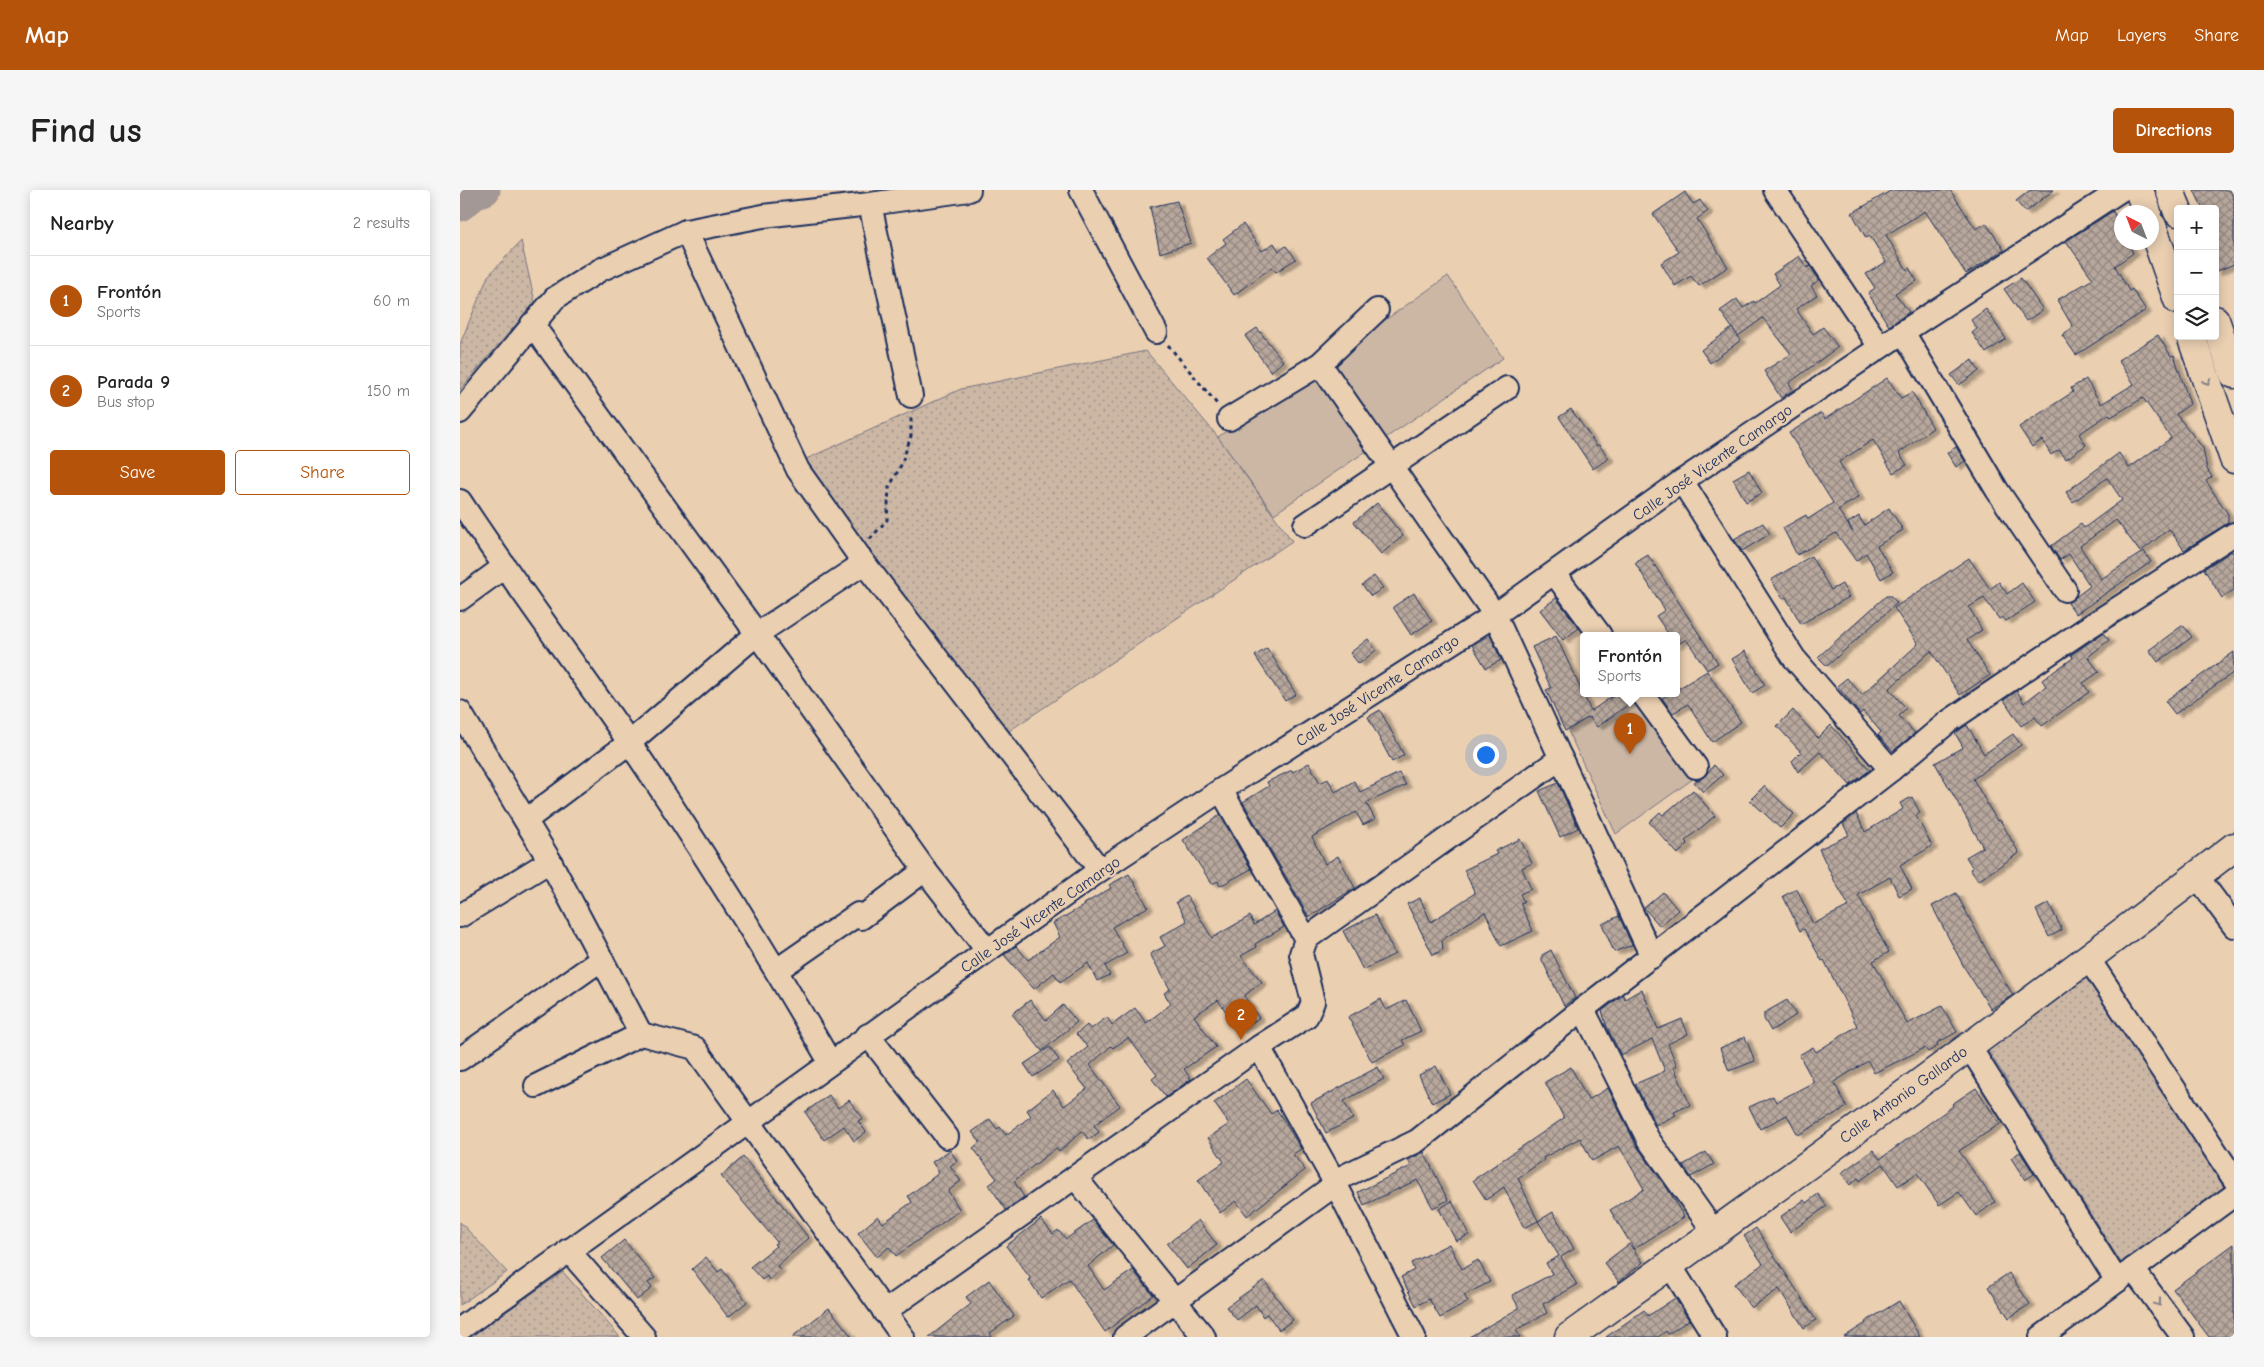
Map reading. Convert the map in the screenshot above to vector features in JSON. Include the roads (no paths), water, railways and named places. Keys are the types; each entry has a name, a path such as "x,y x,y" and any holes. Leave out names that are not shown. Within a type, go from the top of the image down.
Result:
{"main road":[{"path":"2139,190 2144,205"},
{"path":"2170,190 2175,205"},
{"path":"2159,246 2176,295"},
{"path":"2219,331 2234,374"},
{"path":"2191,340 2234,459"},
{"name":"Calle Antonio Gallardo","path":"1569,1337 1715,1233 1969,1046 2234,847"}],"street":[{"path":"460,412 555,298 600,270 686,231 763,216 870,204 968,190"},
{"path":"1081,190 1156,332"},
{"path":"1775,190 1880,347"},
{"name":"Calle José Vicente Camargo","path":"460,1329 639,1198 1100,870 1221,790 1495,615 1555,574 1682,481 1880,347 2121,190"},
{"path":"870,204 911,396"},
{"path":"686,231 798,470 861,558 1100,870"},
{"path":"1229,419 1320,364 1377,310"},
{"path":"532,324 757,634 925,870 987,950"},
{"path":"1903,332 1996,490 2065,590"},
{"path":"1320,364 1495,615 1652,957"},
{"path":"1305,525 1507,388"},
{"path":"1682,481 1794,658 1891,770"},
{"path":"460,500 504,567 629,743 776,970 830,1062"},
{"path":"1125,1337 1335,1183 1417,1141 1583,1009 1891,770 1948,722 2084,630 2234,534"},
{"path":"526,820 629,743 757,634 861,558"},
{"path":"460,599 504,567"},
{"path":"1555,574 1598,632"},
{"path":"1645,697 1696,767"},
{"path":"460,712 550,861 641,1034"},
{"path":"884,1312 1259,1047 1307,1016 1313,1002 1300,954 1306,939 1561,758"},
{"path":"1221,790 1306,939"},
{"path":"460,916 550,861"},
{"path":"776,970 858,914 862,918 925,870"},
{"path":"2197,876 2234,926"},
{"path":"2088,958 2234,1179"},
{"path":"460,1059 602,959"},
{"path":"1583,1009 1648,1139 1715,1233"},
{"path":"536,1086 641,1034 695,1048 903,1337"},
{"path":"868,1035 947,1137"},
{"path":"1969,1046 2125,1275 2183,1337"},
{"path":"1259,1047 1335,1183 1414,1337"},
{"path":"1075,1177 1204,1337"},
{"path":"2041,1337 2234,1195"},
{"path":"568,1250 644,1337"},
{"path":"1670,1265 1715,1337"}],"waterway":[{"path":"460,206 478,192 485,190"}],"place":[{"name":"Frontón","path":"1630,754"},
{"name":"Parada 9","path":"1241,1040"}]}
